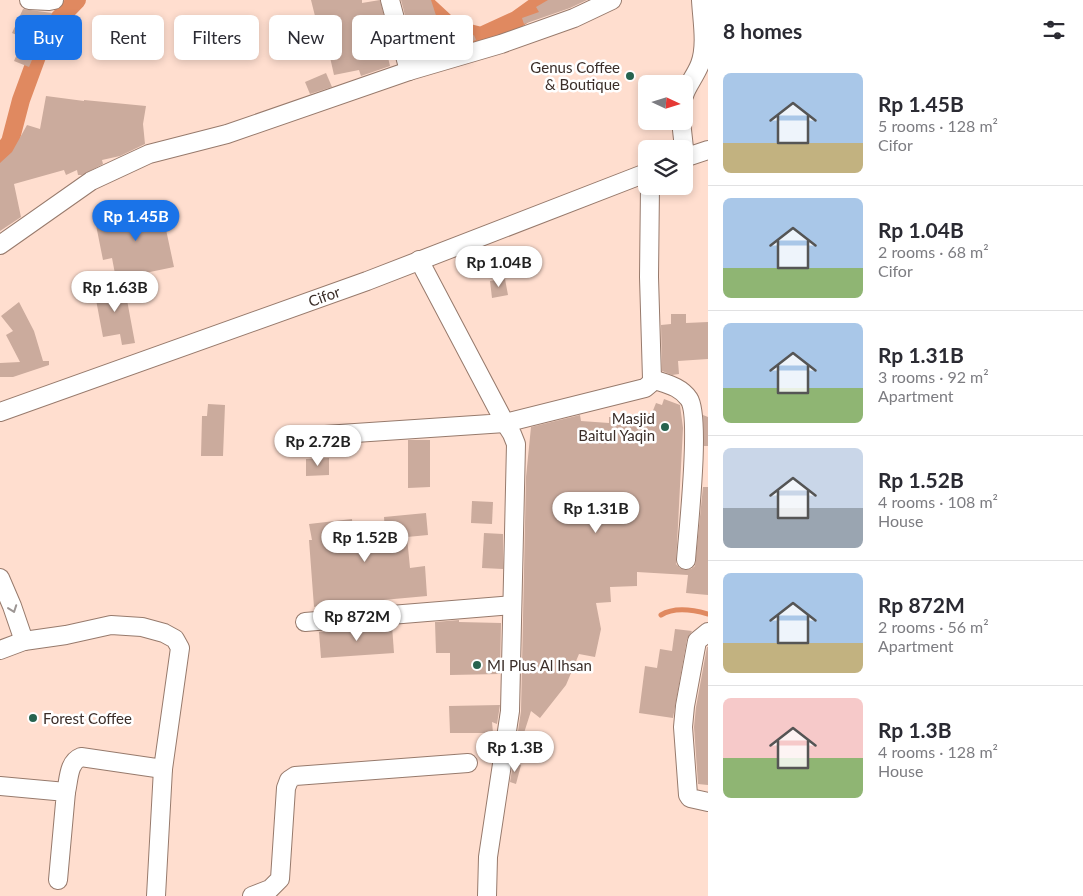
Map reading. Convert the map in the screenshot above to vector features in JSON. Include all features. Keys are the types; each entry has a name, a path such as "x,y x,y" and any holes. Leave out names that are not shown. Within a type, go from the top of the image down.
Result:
{"street":[{"path":"29,0 54,0"},
{"path":"390,0 409,70"},
{"path":"0,245 91,181 149,154 227,134 409,70 511,41 574,18 612,0"},
{"path":"693,81 703,55 700,0"},
{"path":"693,155 708,150"},
{"name":"Cifor","path":"0,412 367,281 638,176"},
{"path":"310,436 505,423 644,388 652,379 649,277 650,195"},
{"path":"419,260 516,444 510,711 488,856 488,896"},
{"path":"652,379 676,387 684,393 690,400 693,412 693,473 686,560"},
{"path":"0,578 24,642"},
{"path":"305,622 512,605"},
{"path":"0,650 24,642 111,625 142,627 164,632 175,639 180,648 163,768 156,896"},
{"path":"708,632 697,640 684,706 683,727 688,795 690,798 708,802"},
{"path":"58,880 66,792 72,763 81,757 163,768"},
{"path":"252,896 270,889 280,879 286,788 289,780 294,776 468,763"},
{"path":"0,786 66,792"}],"building":[{"path":"311,0 362,0 362,3 380,0 384,15 352,15 352,60 389,60 390,66 361,76 359,70 334,75 331,60 342,60 342,15 315,15"},
{"path":"401,0 431,0 436,15 405,15"},
{"path":"548,0 587,0 524,24 522,18 539,12 536,7"},
{"path":"23,9 52,13 51,15 20,15"},
{"path":"15,59 32,60 29,67 14,61"},
{"path":"326,73 332,87 310,94 305,82"},
{"path":"46,96 146,106 143,124 145,144 120,156 102,160 103,164 82,175 78,175 77,170 66,175 64,170 14,184 21,217 0,231 0,163 12,152 27,125 40,129"},
{"path":"161,206 174,267 116,279 112,258 103,260 95,220"},
{"path":"505,279 508,295 492,298 490,281"},
{"path":"124,284 135,343 122,345 120,334 103,337 94,289"},
{"path":"19,302 34,331 43,361 49,361 49,365 13,377 0,377 0,363 20,362 6,335 13,331 1,316"},
{"path":"671,314 686,314 686,323 708,322 708,359 678,361 679,374 672,375 662,371 661,325 671,324"},
{"path":"664,399 680,405 683,428 676,564 685,570 695,566 703,487 708,487 708,595 686,593 688,575 637,572 637,586 610,587 611,602 596,603 601,629 595,657 579,654 566,685 540,718 531,711 524,733 518,731 521,711 526,477 531,427 580,415 581,421 609,423 609,417 626,417 626,415 652,413 656,403 662,405"},
{"path":"208,404 225,405 223,456 201,456 202,416 207,416"},
{"path":"703,415 708,417 708,446 704,446"},
{"path":"408,440 430,440 430,487 408,488"},
{"path":"329,458 329,475 306,476 306,459"},
{"path":"472,501 493,502 492,524 471,523"},
{"path":"426,513 428,535 407,537 410,568 425,566 427,596 350,603 350,608 318,610 318,606 314,607 309,540 312,540 309,524 352,519 353,535 385,532 384,517"},
{"path":"484,533 503,534 503,569 482,568"},
{"path":"459,620 459,622 501,623 500,674 450,675 450,653 436,653 435,622"},
{"path":"392,626 394,653 321,658 319,632"},
{"path":"675,629 692,631 687,639 673,718 639,713 645,666 657,668 660,649 672,651"},
{"path":"707,647 708,785 698,784 694,727"},
{"path":"500,705 497,724 492,722 493,733 450,733 449,706"},
{"path":"513,763 521,765 516,784 510,782"}],"waterway":[{"path":"0,155 10,142 21,100 46,32 77,0"},
{"path":"425,0 428,6 453,29 481,36 516,20 544,0"},
{"path":"661,615 678,610 690,610 708,614"}],"place":[{"name":"Genus Coffee & Boutique","path":"630,76"},
{"name":"Masjid Baitul Yaqin","path":"665,427"},
{"name":"MI Plus Al Ihsan","path":"477,665"},
{"name":"Forest Coffee","path":"33,718"}]}
